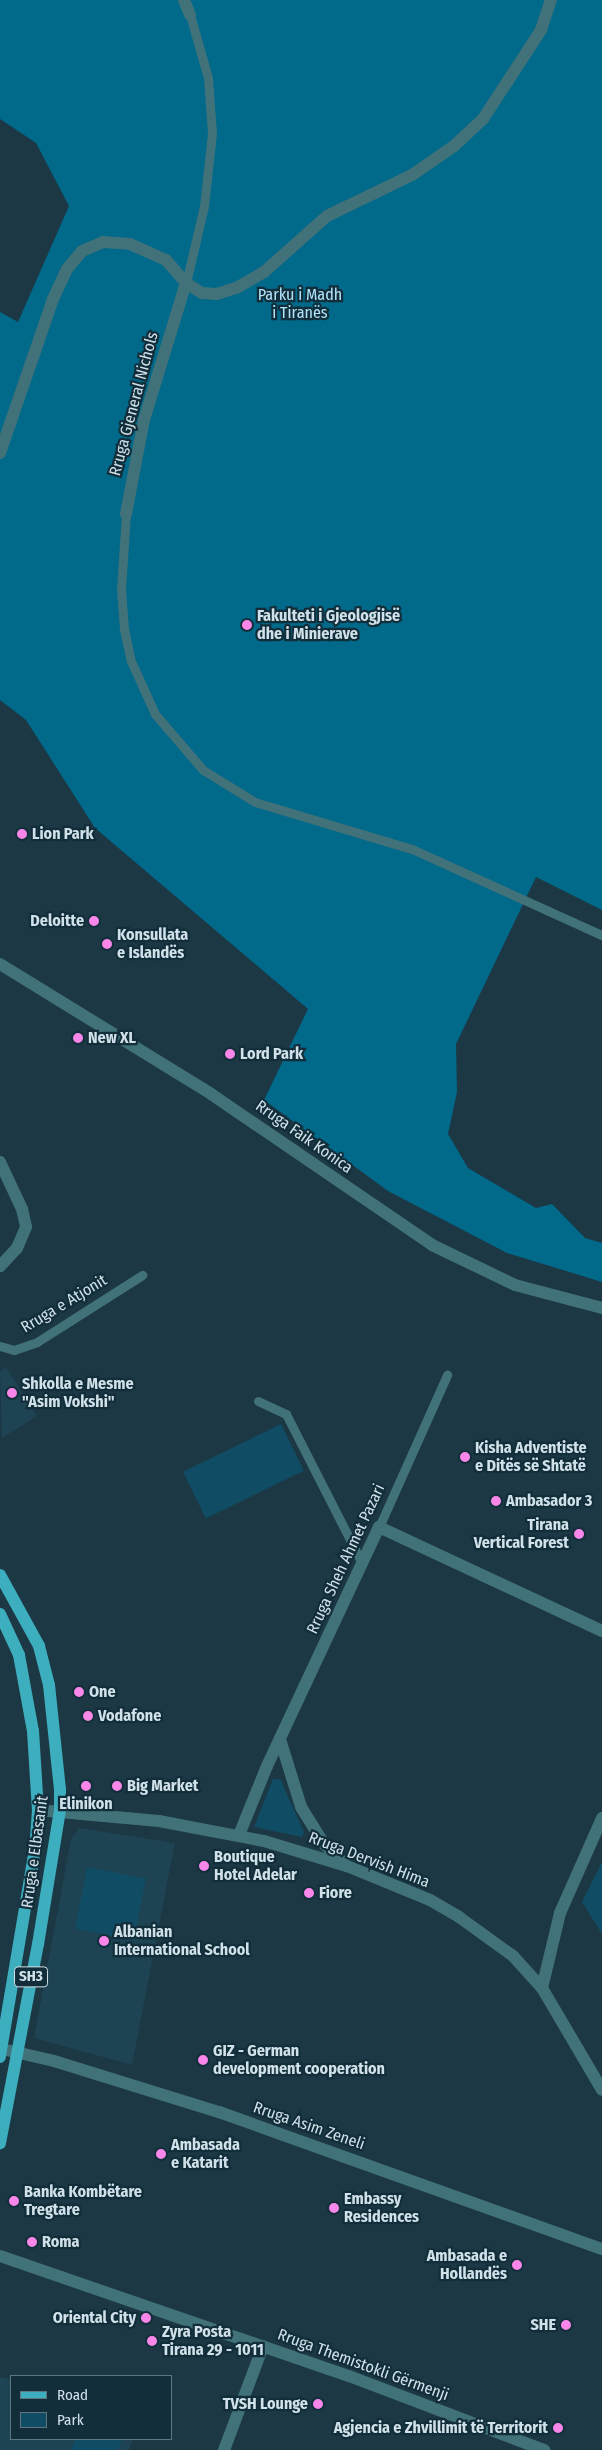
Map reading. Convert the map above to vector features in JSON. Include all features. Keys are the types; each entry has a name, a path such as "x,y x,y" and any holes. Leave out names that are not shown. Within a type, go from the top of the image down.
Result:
{"main road":[{"name":"Rruga e Elbasanit","path":"0,1575 39,1646 49,1686 55,1725 60,1810 0,2143"},
{"name":"Rruga e Elbasanit","path":"0,1614 19,1655 33,1731 38,1810 35,1849 1,2053"}],"street":[{"name":"Rruga Gjeneral Nichols","path":"184,0 190,14"},
{"path":"0,453 53,299 67,269 82,251 103,242 135,245 166,260 186,282 209,295 238,287 264,272 327,216 412,175 454,146 484,119 541,30 551,0"},
{"name":"Rruga Gjeneral Nichols","path":"126,514 144,420 186,282"},
{"name":"Rruga Faik Konica","path":"0,964 211,1094 432,1245 485,1273 533,1291 602,1308"},
{"path":"0,1162 22,1209 26,1227 17,1248 0,1266"},
{"path":"379,1527 602,1631"},
{"name":"Rruga Sheh Ahmet Pazari","path":"239,1835 280,1739 379,1527"},
{"path":"280,1739 301,1807 324,1844 347,1866"},
{"name":"Rruga Dervish Hima","path":"38,1810 60,1810 159,1821 239,1835 347,1866 430,1900 459,1916 513,1956 542,1988 602,2090"},
{"path":"542,1988 560,1913 602,1818"},
{"name":"Rruga Asim Zeneli","path":"1,2053 16,2052 219,2112 602,2249"},
{"name":"Rruga Themistokli Gërmenji","path":"0,2256 263,2346 544,2450"},
{"path":"224,2450 263,2346"}],"lane":[{"name":"Rruga Gjeneral Nichols","path":"186,282 204,206 212,133 208,78 190,14"},
{"name":"Rruga Gjeneral Nichols","path":"126,514 121,589 124,629 135,675 155,714 192,760 230,789 282,812 342,826 412,849 602,934"},
{"name":"Rruga e Atjonit","path":"0,1346 14,1350 38,1342 142,1275"},
{"name":"Rruga Sheh Ahmet Pazari","path":"379,1527 447,1375"},
{"path":"258,1401 286,1414 362,1563"}],"shaded area":[{"name":"Shkolla e Mesme \"Asim Vokshi\"","path":"6,1367 37,1416 2,1438 0,1371"},
{"name":"Albanian International School","path":"79,1828 175,1843 132,2065 34,2038 71,1839"},
{"path":"0,2377 10,2379 10,2440 133,2440 129,2450 0,2450"}],"green space":[{"name":"Parku i Madh i Tiranës","path":"0,0 602,0 602,910 536,877 456,1044 457,1092 448,1134 468,1168 536,1208 552,1204 585,1238 602,1243 602,1282 507,1253 388,1191 264,1100 308,1009 95,828 26,720 0,700 0,312 18,322 69,206 36,143 0,119"},
{"path":"281,1424 304,1471 206,1519 183,1472"},
{"path":"273,1779 280,1779 304,1832 302,1837 254,1827"},
{"path":"602,1862 602,1934 582,1902"},
{"path":"87,1867 146,1878 134,1940 75,1929"},
{"path":"75,2440 122,2440 118,2450 71,2450"}],"place":[{"name":"Fakulteti i Gjeologjisë dhe i Minierave","path":"247,625"},
{"name":"Lion Park","path":"22,834"},
{"name":"Deloitte","path":"94,921"},
{"name":"Konsullata e Islandës","path":"107,944"},
{"name":"New XL","path":"78,1038"},
{"name":"Lord Park","path":"230,1054"},
{"name":"Shkolla e Mesme \"Asim Vokshi\"","path":"12,1393"},
{"name":"Kisha Adventiste e Ditës së Shtatë","path":"465,1457"},
{"name":"Ambasador 3","path":"496,1501"},
{"name":"Tirana Vertical Forest","path":"579,1534"},
{"name":"One","path":"79,1692"},
{"name":"Vodafone","path":"88,1716"},
{"name":"Elinikon","path":"86,1786"},
{"name":"Big Market","path":"117,1786"},
{"name":"Boutique Hotel Adelar","path":"204,1866"},
{"name":"Fiore","path":"309,1893"},
{"name":"Albanian International School","path":"104,1941"},
{"name":"GIZ - German development cooperation","path":"203,2060"},
{"name":"Ambasada e Katarit","path":"161,2154"},
{"name":"Banka Kombëtare Tregtare","path":"14,2201"},
{"name":"Embassy Residences","path":"334,2208"},
{"name":"Roma","path":"32,2242"},
{"name":"Ambasada e Hollandës","path":"517,2265"},
{"name":"Oriental City","path":"146,2318"},
{"name":"SHE","path":"566,2325"},
{"name":"Zyra Posta Tirana 29 - 1011","path":"152,2341"},
{"name":"TVSH Lounge","path":"318,2404"},
{"name":"Agjencia e Zhvillimit të Territorit","path":"558,2428"}]}
